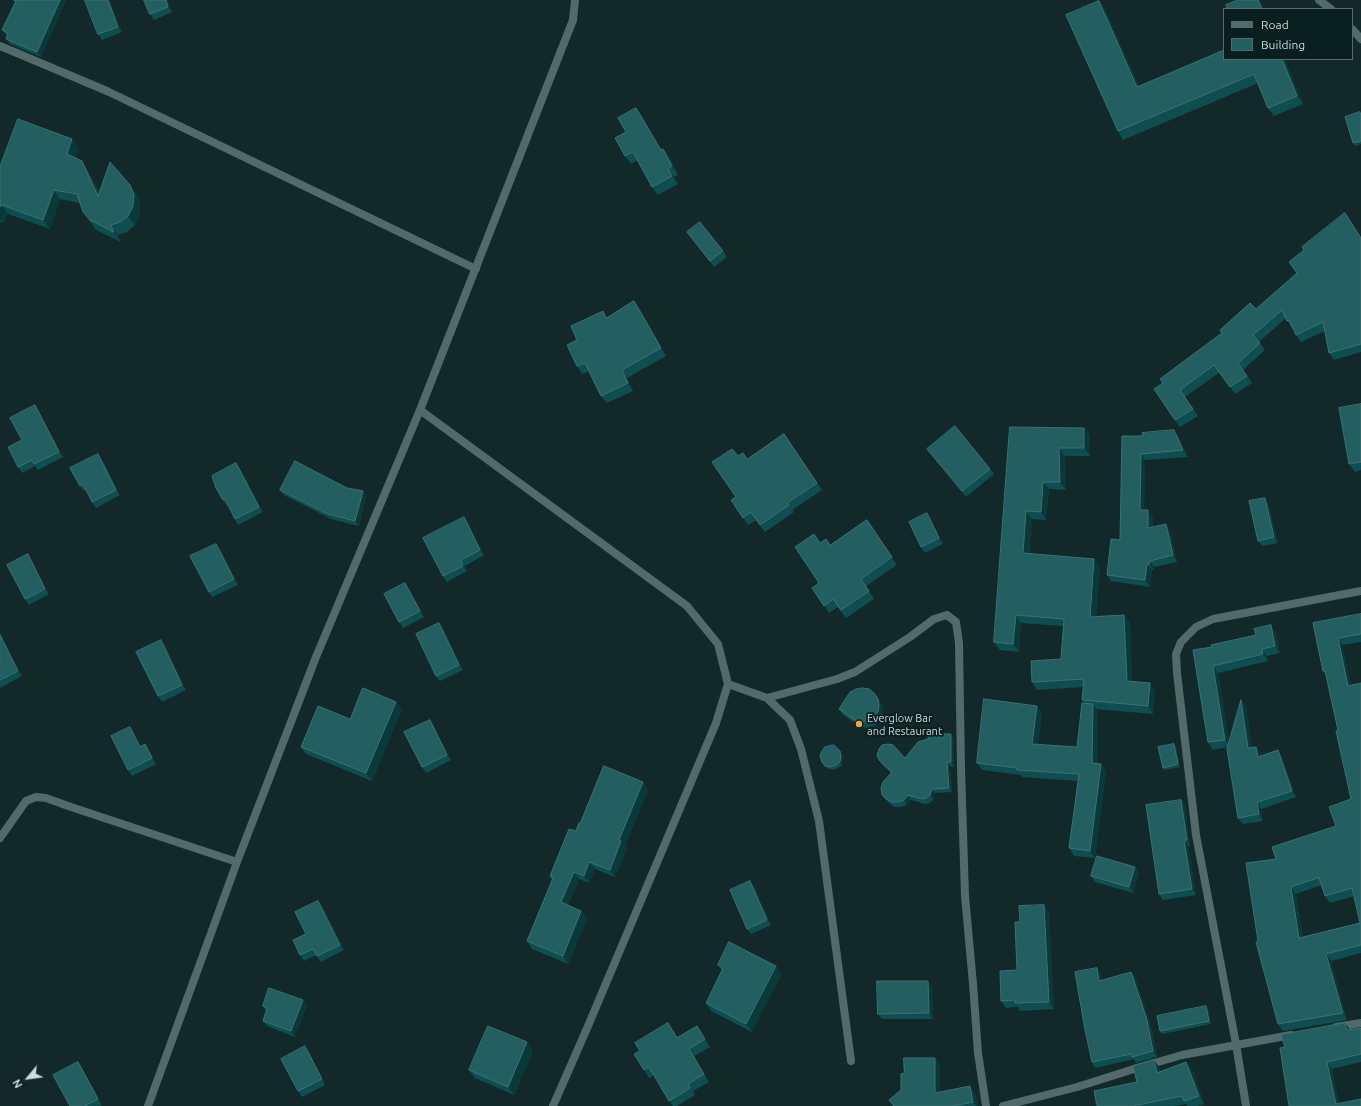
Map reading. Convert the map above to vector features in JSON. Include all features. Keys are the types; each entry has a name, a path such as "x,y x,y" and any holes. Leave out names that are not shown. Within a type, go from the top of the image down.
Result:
{"street":[{"path":"148,1106 237,862 316,657 420,410 573,20 575,0"},
{"path":"1319,0 1330,8"},
{"path":"1353,30 1361,39"},
{"path":"0,46 107,91 476,269"},
{"path":"420,410 687,606 718,644 728,684 716,723 553,1106"},
{"path":"1246,1106 1236,1044 1196,835 1176,673 1176,654 1181,642 1196,627 1213,619 1361,591"},
{"path":"767,698 837,679 855,672 910,637 934,619 947,615 956,622 959,643 965,896 974,984 978,1053 986,1106"},
{"path":"728,684 767,698 790,720 801,749 819,821 851,1061"},
{"path":"0,838 26,801 36,797 46,798 237,862"},
{"path":"1330,1028 1361,1023"},
{"path":"1003,1106 1077,1087 1182,1055 1236,1044 1298,1034"}],"building":[{"path":"14,0 60,0 37,52 6,39 8,33 2,30 16,1"},
{"path":"85,0 108,0 118,27 98,34"},
{"path":"144,0 166,0 168,7 150,14"},
{"path":"1238,0 1258,0 1262,8 1227,8 1226,5"},
{"path":"1099,1 1137,87 1223,50 1223,60 1282,60 1297,96 1268,108 1254,74 1118,131 1066,15"},
{"path":"636,108 661,150 663,149 672,166 668,169 672,176 652,187 633,152 625,156 615,138 626,132 618,118"},
{"path":"1360,112 1361,141 1353,143 1345,117"},
{"path":"18,119 72,139 67,154 82,161 98,196 110,162 130,185 134,195 133,206 128,216 120,222 111,225 114,232 90,220 83,212 77,194 54,190 43,220 2,205 0,207 0,167"},
{"path":"1345,213 1361,238 1361,344 1329,353 1323,322 1296,335 1289,320 1287,321 1282,310 1253,335 1260,343 1238,363 1247,376 1230,387 1214,365 1180,390 1193,409 1175,420 1154,389 1163,383 1160,379 1222,333 1220,330 1250,303 1256,309 1297,273 1289,262 1304,250 1302,247"},
{"path":"700,222 723,251 710,261 687,232"},
{"path":"634,301 661,348 622,370 628,383 601,396 585,363 577,366 567,345 577,340 571,326 603,311 606,318"},
{"path":"1361,404 1361,462 1349,464 1339,408"},
{"path":"35,405 59,452 34,464 32,460 18,467 8,447 22,440 10,418"},
{"path":"955,426 990,469 962,491 927,449"},
{"path":"1010,427 1084,428 1084,448 1059,448 1060,482 1043,482 1041,512 1026,511 1023,553 1094,559 1090,617 1124,615 1127,681 1150,683 1148,706 1082,700 1084,679 1032,682 1031,661 1061,659 1064,619 1016,615 1013,644 994,642"},
{"path":"1174,430 1183,450 1141,454 1140,510 1148,510 1148,528 1166,524 1173,555 1150,561 1149,564 1147,564 1145,580 1107,575 1111,539 1120,540 1122,436 1143,436 1142,433"},
{"path":"784,434 817,483 787,503 789,505 760,525 751,512 743,518 731,500 736,497 712,462 732,449 738,456 743,453 747,459"},
{"path":"98,454 116,490 92,502 83,484 80,486 70,468"},
{"path":"295,461 347,488 363,491 355,521 328,514 280,490"},
{"path":"236,463 259,507 235,519 225,499 223,500 216,488 212,476"},
{"path":"1265,498 1274,537 1258,541 1249,501"},
{"path":"927,513 939,538 921,547 909,522"},
{"path":"464,517 480,550 461,560 463,566 443,576 423,538"},
{"path":"867,520 892,557 861,579 869,591 841,610 833,599 824,606 812,588 819,583 795,547 814,534 820,543 826,539 830,545"},
{"path":"216,544 234,579 209,592 190,556"},
{"path":"28,554 45,589 25,599 7,565"},
{"path":"405,583 420,611 399,622 384,594"},
{"path":"1361,614 1361,634 1338,638 1348,686 1361,683 1361,945 1326,954 1343,1013 1278,1024 1256,942 1258,941 1246,863 1276,859 1272,847 1336,826 1329,807 1351,799 1336,731 1338,730 1313,623","holes":["1319,878 1325,896 1352,888 1360,923 1299,938 1291,887"]},
{"path":"439,623 459,665 436,676 416,634"},
{"path":"1271,625 1275,646 1262,649 1263,654 1213,666 1225,740 1208,742 1193,650 1212,647 1211,645 1256,635 1254,629"},
{"path":"0,635 18,671 0,680"},
{"path":"161,640 182,685 158,696 136,652"},
{"path":"363,688 396,702 366,773 301,747 318,706 350,719"},
{"path":"863,688 869,689 874,693 878,699 879,705 878,712 872,720 862,722 856,721 839,709 850,692"},
{"path":"984,699 1037,706 1032,744 1077,747 1082,703 1093,704 1092,763 1101,764 1090,851 1069,848 1079,774 1017,770 1017,768 977,763"},
{"path":"1241,700 1248,748 1256,747 1258,757 1278,750 1292,791 1257,802 1259,814 1238,818 1227,749"},
{"path":"430,720 447,755 422,767 404,732"},
{"path":"130,727 140,747 145,744 152,758 128,770 111,736"},
{"path":"928,734 951,734 951,762 947,762 949,788 932,789 930,795 922,799 908,795 904,800 898,802 892,802 886,799 882,795 881,788 883,782 892,772 879,760 877,755 879,749 882,745 893,745 905,758 918,742 928,739"},
{"path":"1174,744 1178,764 1163,768 1158,747"},
{"path":"834,745 840,751 840,762 831,767 825,766 820,756 822,751 825,747"},
{"path":"604,766 643,782 619,840 621,841 610,870 589,862 584,876 574,872 561,902 581,911 563,956 527,941 553,878 550,876 569,829 576,831"},
{"path":"1181,800 1187,840 1184,840 1192,889 1159,894 1146,805"},
{"path":"1097,856 1135,867 1129,887 1091,876"},
{"path":"750,881 767,920 747,929 730,890"},
{"path":"318,901 340,945 317,956 313,949 300,955 293,940 306,934 295,912"},
{"path":"1044,905 1049,1002 1015,1003 1015,1000 1001,1001 1000,971 1017,970 1015,922 1020,922 1019,906"},
{"path":"729,942 776,966 746,1024 706,1003 723,968 718,965"},
{"path":"1097,968 1099,981 1131,972 1147,1020 1153,1051 1132,1057 1131,1054 1092,1062 1075,972"},
{"path":"877,981 928,981 929,1013 878,1014"},
{"path":"269,988 303,1000 291,1031 263,1021 267,1008 263,1006"},
{"path":"1206,1006 1209,1021 1160,1031 1157,1016"},
{"path":"668,1023 677,1038 697,1026 705,1039 689,1049 704,1074 688,1084 690,1088 669,1101 649,1067 644,1070 634,1054 640,1051 635,1043"},
{"path":"1345,1023 1347,1030 1361,1028 1361,1054 1327,1062 1336,1104 1361,1099 1361,1106 1289,1106 1280,1048 1285,1047 1281,1035"},
{"path":"488,1026 527,1042 508,1087 469,1070"},
{"path":"305,1046 322,1079 298,1091 281,1059"},
{"path":"904,1058 935,1058 935,1093 970,1086 973,1102 953,1106 894,1106 889,1100 901,1090 901,1074 904,1073"},
{"path":"1154,1060 1157,1073 1186,1062 1199,1096 1184,1101 1182,1096 1133,1106 1097,1106 1094,1091 1137,1082 1133,1066"},
{"path":"78,1062 98,1099 85,1106 70,1106 53,1075"}],"place":[{"name":"Everglow Bar and Restaurant","path":"859,724"}]}
